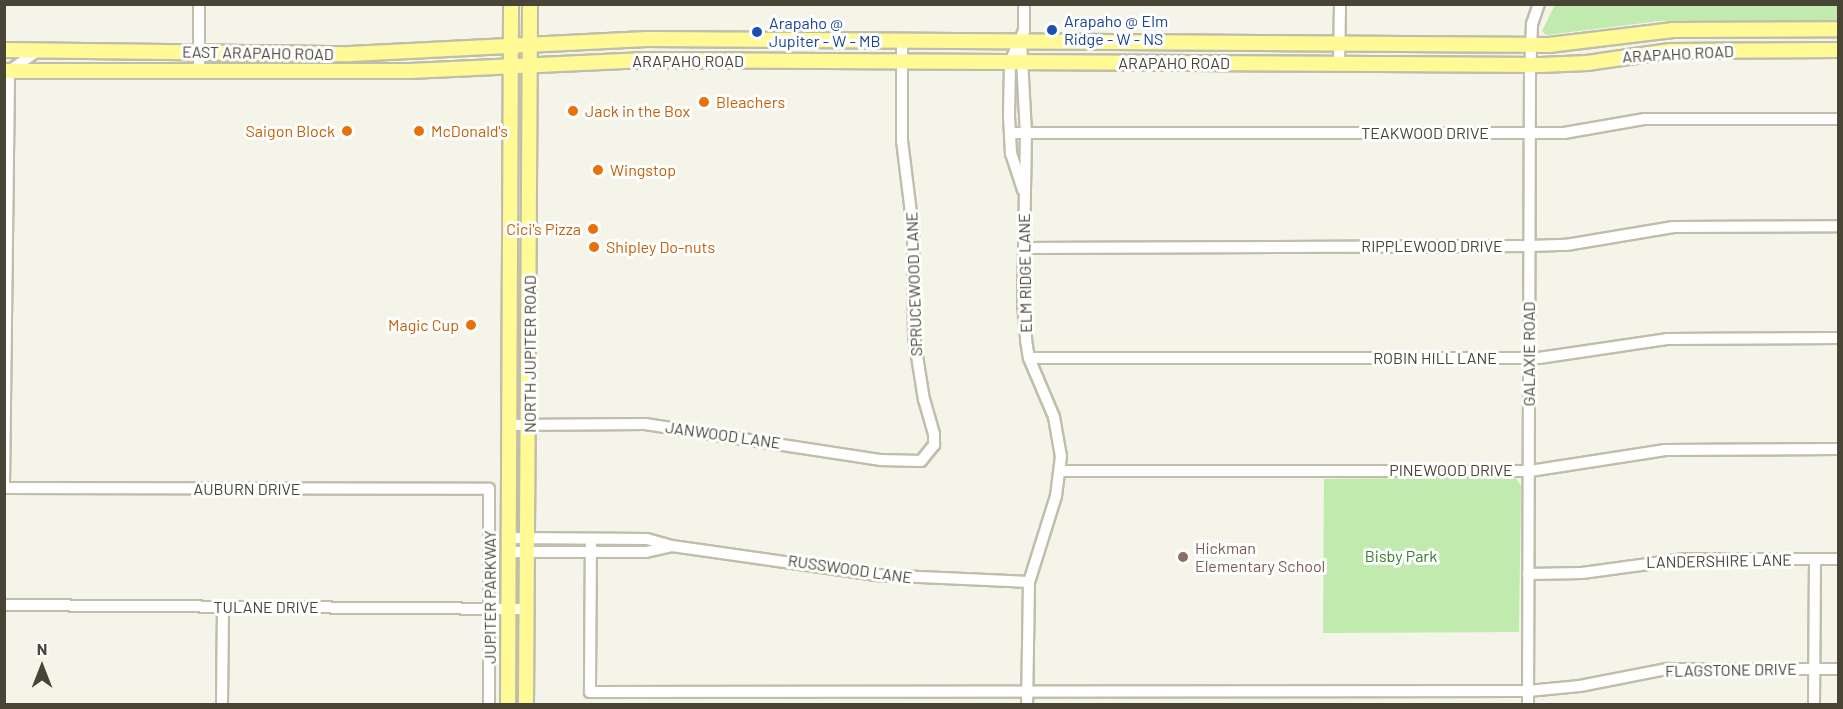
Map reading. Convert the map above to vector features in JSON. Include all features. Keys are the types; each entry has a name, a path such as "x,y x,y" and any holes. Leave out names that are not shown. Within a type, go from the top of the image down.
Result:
{"main road":[{"name":"NORTH JUPITER ROAD","path":"508,705 511,425 509,67 511,4"},
{"name":"NORTH JUPITER ROAD","path":"526,705 528,609 533,548 529,319 530,4"},
{"name":"ARAPAHO ROAD","path":"510,45 646,39 1531,45 1583,42 1673,30 1839,29"},
{"path":"742,41 742,60"},
{"name":"EAST ARAPAHO ROAD","path":"4,50 312,54 410,53 510,45"},
{"name":"ARAPAHO ROAD","path":"509,67 742,60 1530,65 1587,63 1670,51 1839,50"},
{"path":"312,54 316,72"},
{"name":"EAST ARAPAHO ROAD","path":"7,71 316,72 509,67"},
{"path":"510,204 530,205"},
{"path":"529,319 510,300 530,285"}],"street":[{"path":"199,4 199,70"},
{"name":"ELM RIDGE LANE","path":"1023,190 1011,154 1010,133 1024,4"},
{"path":"1340,4 1340,64"},
{"name":"GALAXIE ROAD","path":"1528,705 1530,65 1532,24 1539,4"},
{"name":"SPRUCEWOOD LANE","path":"902,41 902,141 913,229 914,337 924,400 934,434 929,453"},
{"path":"4,485 7,71 38,51"},
{"name":"ELM RIDGE LANE","path":"1017,61 1026,133 1023,190 1023,303 1029,358 1054,417 1061,471 1029,582 1027,705"},
{"name":"TEAKWOOD DRIVE","path":"1010,133 1564,133 1644,120 1839,119"},
{"name":"RIPPLEWOOD DRIVE","path":"1024,248 1530,246 1566,245 1674,227 1839,226"},
{"name":"ROBIN HILL LANE","path":"1029,358 1529,357 1583,354 1667,339 1839,338"},
{"name":"JANWOOD LANE","path":"511,425 645,424 701,430 909,464 921,461 929,453"},
{"name":"PINEWOOD DRIVE","path":"1061,471 1530,471 1665,450 1839,449"},
{"name":"AUBURN DRIVE","path":"4,485 489,489"},
{"name":"JUPITER PARKWAY","path":"489,489 489,705"},
{"name":"RUSSWOOD LANE","path":"533,548 591,539 647,539 672,546 875,575 1029,582"},
{"name":"FLAGSTONE DRIVE","path":"591,539 590,692 1528,691 1580,686 1667,669 1839,669"},
{"name":"RUSSWOOD LANE","path":"509,545 591,552 646,552 672,546"},
{"name":"LANDERSHIRE LANE","path":"1528,574 1582,573 1685,558 1839,559"},
{"path":"1814,705 1815,559"},
{"name":"TULANE DRIVE","path":"4,605 528,609"},
{"path":"222,705 223,607"}],"green space":[{"path":"1555,5 1838,5 1838,22 1660,21 1546,35 1542,31"},
{"name":"Bisby Park","path":"1515,477 1521,486 1519,632 1323,633 1324,479"}],"place":[{"name":"Arapaho @ Elm Ridge - W - NS","path":"1052,30"},
{"name":"Arapaho @ Jupiter - W - MB","path":"757,32"},
{"name":"Bleachers","path":"704,102"},
{"name":"Jack in the Box","path":"573,111"},
{"name":"Saigon Block","path":"347,131"},
{"name":"McDonald's","path":"419,131"},
{"name":"Wingstop","path":"598,170"},
{"name":"Cici's Pizza","path":"593,229"},
{"name":"Shipley Do-nuts","path":"594,247"},
{"name":"Magic Cup","path":"471,325"},
{"name":"Hickman Elementary School","path":"1183,557"}]}
